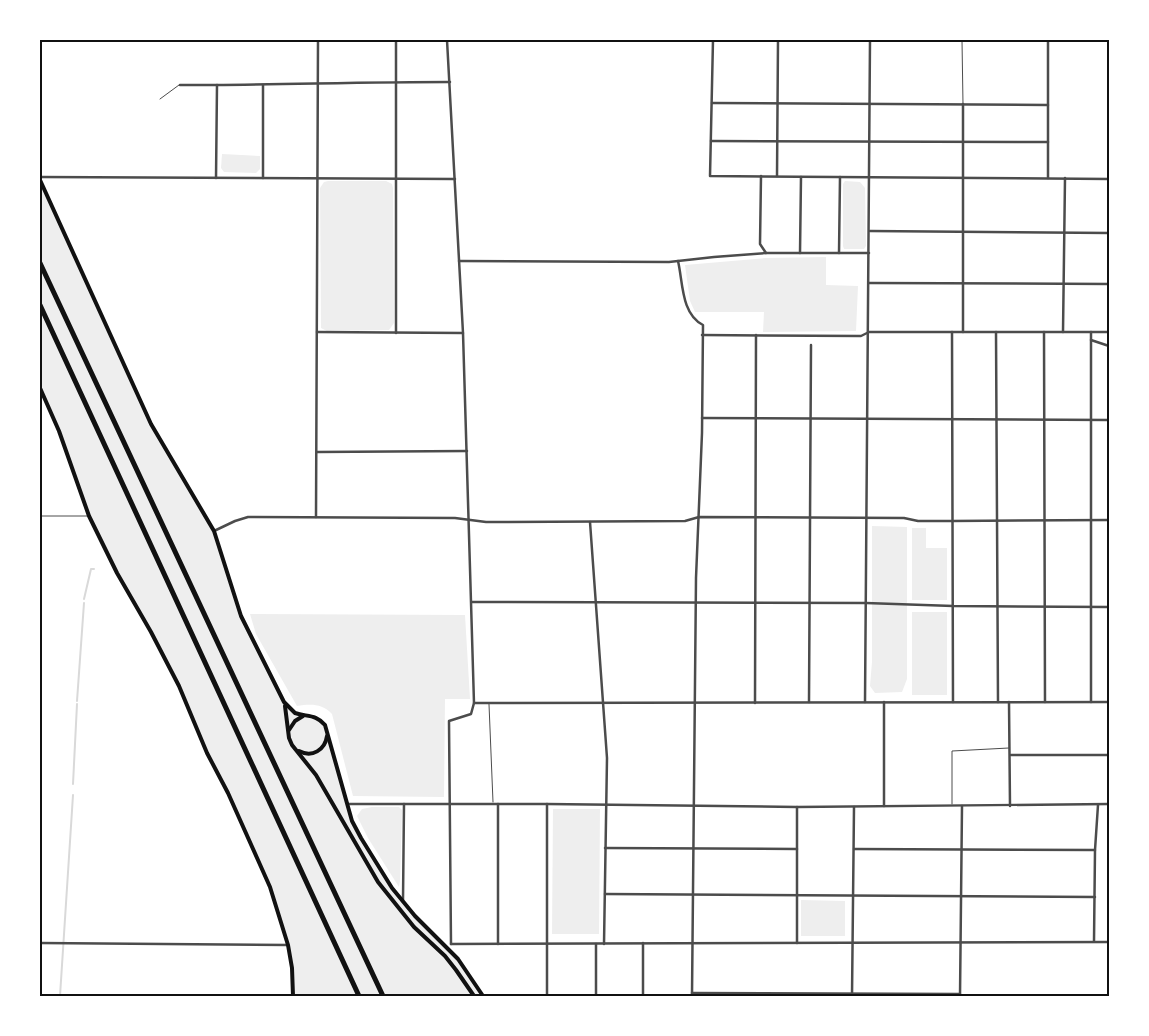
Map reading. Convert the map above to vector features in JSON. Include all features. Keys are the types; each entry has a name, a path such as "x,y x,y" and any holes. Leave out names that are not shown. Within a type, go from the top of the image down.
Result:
{"highway":[{"path":"40,263 383,996"},
{"path":"40,305 359,996"}],"main road":[{"path":"40,178 150,424 214,531 241,616 284,702 295,713 313,716 325,724 352,821 361,838 403,902 420,922 449,945 483,996"},
{"path":"40,388 59,431 89,516 113,565 179,686 207,753 228,793 270,888 288,944 292,968 293,996"},
{"path":"284,702 289,738 292,745 316,775 378,882 408,920 439,950 456,970 474,996"},
{"path":"289,731 294,721 305,715"},
{"path":"297,750 311,754 318,751 324,746 328,732"}],"street":[{"path":"316,517 318,40"},
{"path":"396,40 396,333"},
{"path":"447,40 463,333 474,703 471,714 449,721 451,804 449,945"},
{"path":"713,40 710,176 1109,179"},
{"path":"777,176 778,40"},
{"path":"865,702 870,40"},
{"path":"1048,40 1048,178"},
{"path":"180,85 450,82"},
{"path":"263,178 264,84"},
{"path":"216,178 217,85"},
{"path":"712,103 1048,105"},
{"path":"962,104 962,332"},
{"path":"711,141 1048,142"},
{"path":"761,176 760,244 766,253"},
{"path":"800,253 801,177"},
{"path":"839,253 840,177"},
{"path":"40,178 455,179"},
{"path":"1063,332 1064,178"},
{"path":"870,231 1109,233"},
{"path":"459,261 678,261 766,253 869,253"},
{"path":"678,261 687,307 695,321 703,325 696,602 692,995 960,995 962,806"},
{"path":"869,283 1109,284"},
{"path":"317,332 463,333"},
{"path":"702,335 861,336 869,332 1109,332"},
{"path":"952,332 953,702"},
{"path":"996,332 998,702"},
{"path":"1044,332 1045,702"},
{"path":"1091,332 1091,702"},
{"path":"754,702 756,335"},
{"path":"1091,340 1109,346"},
{"path":"809,702 811,345"},
{"path":"702,418 1109,420"},
{"path":"317,452 467,451"},
{"path":"214,531 235,520 248,517 455,518 486,522 685,521 699,517 904,518 918,521 1044,522 1109,520"},
{"path":"590,522 607,758 604,944"},
{"path":"472,602 1109,606"},
{"path":"884,702 884,806"},
{"path":"1009,702 1010,806"},
{"path":"474,703 1109,702"},
{"path":"1010,755 1109,754"},
{"path":"348,804 797,807 1109,804"},
{"path":"403,902 404,804"},
{"path":"498,804 498,944"},
{"path":"547,804 547,996"},
{"path":"1094,942 1095,850 1098,805"},
{"path":"797,807 797,943"},
{"path":"852,995 854,807"},
{"path":"605,848 797,849"},
{"path":"854,849 1095,850"},
{"path":"605,894 1094,897"},
{"path":"439,950 449,945 498,944 1109,942"},
{"path":"40,944 288,944"},
{"path":"596,944 596,996"},
{"path":"642,996 643,944"}],"lane":[{"path":"962,40 962,104"},
{"path":"160,99 180,85"},
{"path":"40,516 89,516"},
{"path":"489,703 493,804"},
{"path":"952,807 952,751 1010,748"}],"shaded area":[{"path":"222,154 260,156 260,169 256,173 224,172 221,168"},
{"path":"40,180 151,424 214,531 241,616 284,702 295,713 313,716 325,725 352,821 361,838 403,903 447,946 483,996 293,996 292,968 276,903 228,793 207,753 179,686 89,516 59,431 40,388"},
{"path":"386,181 392,184 394,323 389,330 327,331 321,328 320,188 324,182"},
{"path":"845,181 860,182 865,188 866,246 864,249 844,249 843,246 843,184"},
{"path":"826,257 826,285 858,286 856,331 763,332 764,312 695,312 690,301 685,265 766,258"},
{"path":"872,526 907,527 907,679 902,692 875,693 870,686 872,662"},
{"path":"912,528 926,528 926,548 947,548 947,600 912,600"},
{"path":"912,612 947,612 947,695 912,695"},
{"path":"250,614 465,615 470,699 445,699 444,797 353,796 332,714 320,706 297,706 256,634"},
{"path":"399,807 402,810 399,887 368,838 357,816 362,809"},
{"path":"553,809 600,809 599,934 552,934"},
{"path":"801,900 845,901 845,936 801,936"}],"waterway":[{"path":"84,599 91,569 94,569"},
{"path":"77,701 84,603"},
{"path":"73,784 77,704"},
{"path":"60,996 73,795"}]}
